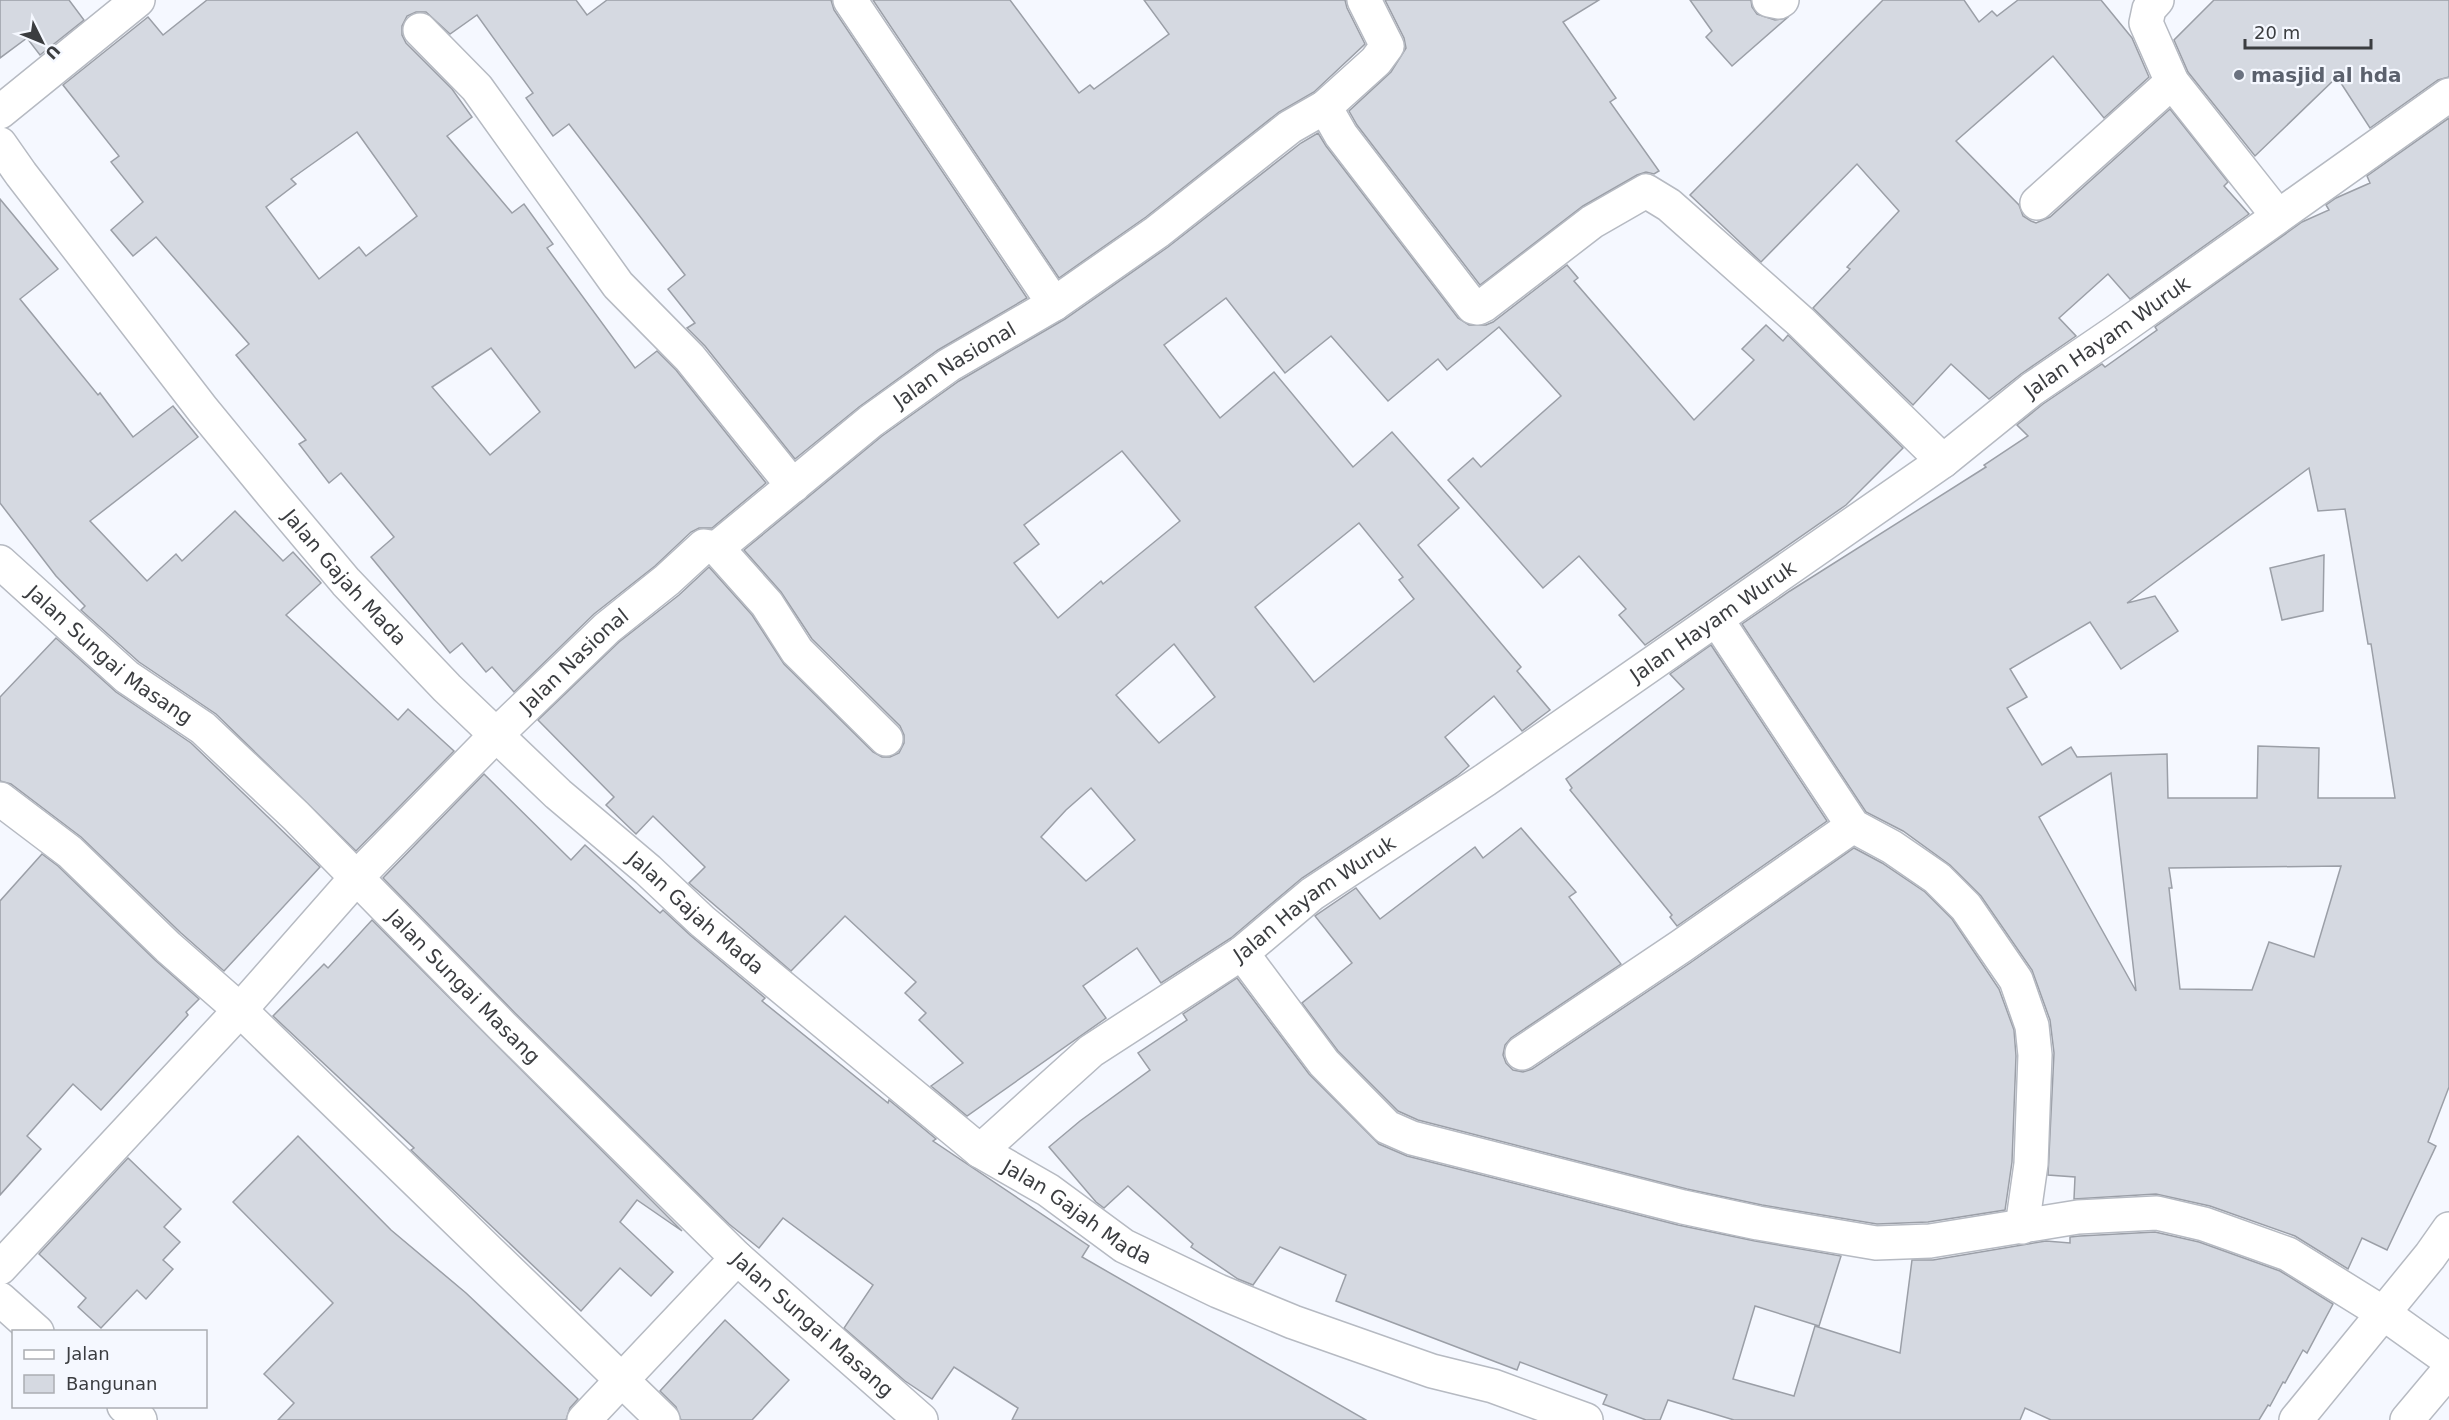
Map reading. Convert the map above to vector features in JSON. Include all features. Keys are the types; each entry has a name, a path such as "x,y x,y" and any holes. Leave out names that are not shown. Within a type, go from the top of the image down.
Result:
{"main road":[{"path":"0,112 138,0"},
{"path":"850,0 1054,304"},
{"name":"Jalan Nasional","path":"0,1268 240,1010 356,878 497,734 607,628 667,580 704,546 717,548 871,421 949,365 1054,304 1157,232 1290,127 1325,107 1376,61 1387,46 1364,0"},
{"path":"1769,0 1779,2 1782,0"},
{"path":"2157,0 2149,9 2146,23 2172,82 2278,216"},
{"path":"420,30 477,88 618,285 690,358 793,486"},
{"path":"2037,203 2172,82"},
{"name":"Jalan Hayam Wuruk","path":"980,1151 1091,1051 1242,953 1312,894 1485,780 1717,620 1839,531 1943,461 2032,389 2449,95"},
{"path":"1325,107 1341,135 1473,307 1478,308 1484,305 1592,222 1646,191 1669,205 1801,322 1943,461"},
{"name":"Jalan Gajah Mada","path":"0,144 203,410 346,582 447,688 558,794 648,870 702,921 980,1151 1048,1190 1124,1246 1218,1291 1304,1326 1432,1371 1493,1386 1586,1420"},
{"path":"717,548 761,596 797,651 886,739"},
{"name":"Jalan Sungai Masang","path":"0,562 127,677 203,728 296,816 737,1258 921,1420"},
{"path":"1717,620 1852,826 1892,847 1937,878 1966,907 2016,980 2032,1026 2035,1055 2031,1164 2022,1227"},
{"path":"0,799 70,852 168,946 240,1010 663,1420"},
{"path":"1522,1053 1680,948 1852,826"},
{"path":"1242,953 1324,1063 1387,1127 1412,1138 1683,1207 1876,1244 1930,1241 2078,1217 2157,1213 2204,1224 2288,1254 2383,1313 2449,1360"},
{"path":"2296,1420 2449,1229"},
{"path":"584,1420 737,1258"},
{"path":"0,1299 35,1330"},
{"path":"2407,1420 2449,1370"},
{"path":"125,1408 140,1420"}],"building":[{"path":"0,0 69,0 84,20 40,55 27,38 0,58"},
{"path":"207,0 576,0 587,15 607,0 831,0 834,10 1027,298 938,350 859,407 795,459 705,346 687,328 695,323 668,289 685,275 569,124 553,136 526,98 533,93 477,15 450,34 426,12 416,12 407,16 402,26 402,35 406,43 452,89 472,117 447,136 512,213 524,204 553,244 547,248 635,368 657,351 676,370 766,483 712,528 699,528 691,532 655,566 594,614 514,692 492,667 486,672 462,643 450,653 371,557 394,537 341,473 329,483 299,444 306,440 236,355 249,344 156,237 133,256 111,230 143,202 111,162 119,156 63,85 148,17 163,35","holes":["357,132 417,216 366,256 359,247 319,279 266,207 296,184 291,179","491,348 540,412 490,455 432,387"]},
{"path":"873,0 1010,0 1079,93 1090,85 1094,89 1169,34 1144,0 1345,0 1365,44 1314,92 1279,112 1146,217 1059,278"},
{"path":"1385,0 1599,0 1563,22 1616,98 1610,102 1659,171 1654,174 1646,172 1637,175 1583,206 1480,285 1357,125 1349,111 1391,72 1406,48 1404,38"},
{"path":"1690,0 1751,0 1752,7 1757,14 1775,20 1787,18 1732,66 1706,37 1712,31"},
{"path":"1883,0 1964,0 1979,22 1992,11 1997,16 2018,0 2101,0 2132,38 2149,77 2104,118 2053,56 1956,141 2019,205 2023,216 2031,221 2036,223 2050,217 2170,109 2228,182 2224,186 2249,214 2130,299 2108,274 2059,318 2076,336 1989,399 1951,364 1913,405 1813,308 1850,269 1847,267 1899,211 1857,164 1761,262 1690,195"},
{"path":"2214,0 2449,0 2449,77 2438,80 2370,128 2337,77 2255,156 2188,72 2174,40"},
{"path":"2449,118 2449,1087 2428,1142 2436,1146 2387,1250 2362,1238 2348,1269 2295,1236 2210,1206 2156,1194 2074,1199 2075,1177 2048,1175 2054,1053 2050,1020 2032,970 1981,896 1950,865 1903,831 1866,812 1742,624 1986,467 1984,465 2028,436 2017,425 2043,404 2102,364 2105,367 2157,330 2155,327 2302,222 2329,210 2326,205 2336,198 2370,183 2367,176","holes":["2309,468 2318,511 2345,509 2368,644 2371,644 2395,798 2318,798 2319,748 2258,746 2257,798 2168,798 2167,754 2077,757 2071,747 2042,765 2007,708 2027,697 2010,669 2090,622 2121,669 2178,631 2155,596 2127,603","2111,773 2136,991 2039,817","2341,866 2314,957 2269,942 2252,990 2180,989 2169,888 2172,888 2169,868"]},
{"path":"1318,133 1458,318 1469,325 1486,325 1493,322 1567,265 1578,278 1574,281 1694,420 1754,360 1742,349 1766,325 1783,341 1788,335 1903,448 1846,505 1645,645 1619,615 1626,609 1579,556 1543,588 1448,480 1473,458 1481,467 1561,396 1499,327 1447,370 1438,359 1388,401 1331,336 1285,373 1226,298 1164,345 1220,418 1274,372 1353,467 1392,432 1459,508 1418,545 1521,667 1517,671 1550,710 1522,731 1494,696 1445,737 1469,766 1457,776 1302,878 1231,938 1161,983 1137,948 1083,986 1106,1018 967,1116 931,1086 963,1063 919,1020 926,1013 905,993 916,982 845,916 791,971 689,883 705,867 653,816 636,834 606,805 614,797 538,720 619,642 679,595 709,567 752,615 784,664 873,752 882,757 890,757 899,753 904,743 904,735 900,726 812,639 781,592 744,550 882,436 959,381 1065,319 1168,247 1301,143","holes":["1122,451 1180,521 1103,584 1101,581 1058,618 1014,563 1039,544 1024,525","1359,523 1403,577 1399,580 1414,599 1314,682 1255,607","1174,644 1215,697 1159,743 1116,695","1091,788 1135,840 1086,881 1041,837"]},
{"path":"0,199 58,269 20,299 98,395 100,393 133,437 173,406 198,437 90,521 147,581 176,554 182,561 235,511 283,561 293,552 321,583 286,615 398,720 408,709 454,751 356,851 216,714 139,662 81,610 85,606 56,576 0,503"},
{"path":"2324,555 2323,611 2282,620 2270,568"},
{"path":"56,638 116,692 191,743 320,867 224,971 81,837 11,784 0,781 0,697"},
{"path":"1711,645 1827,821 1677,926 1670,917 1672,915 1570,790 1572,788 1566,779 1684,689 1670,674"},
{"path":"484,774 571,860 585,845 660,913 663,910 765,998 762,1001 888,1103 889,1100 936,1139 933,1141 1089,1246 1082,1257 1366,1420 1012,1420 1018,1408 954,1367 932,1399 905,1381 844,1328 873,1285 783,1218 759,1248 729,1224 515,1013 383,878"},
{"path":"1521,828 1576,892 1569,897 1621,964 1511,1038 1505,1045 1503,1055 1506,1063 1513,1070 1523,1072 1532,1069 1690,963 1854,848 1882,863 1925,892 1952,919 1999,989 2014,1030 2016,1056 2012,1162 2005,1210 1928,1222 1877,1224 1762,1205 1687,1189 1418,1120 1398,1111 1338,1051 1302,1003 1352,963 1315,916 1356,888 1380,919 1475,847 1483,858"},
{"path":"42,854 58,866 155,960 199,999 186,1012 188,1015 101,1110 73,1084 27,1136 41,1149 0,1195 0,901"},
{"path":"372,920 682,1231 637,1200 620,1222 673,1272 651,1296 620,1268 581,1311 411,1150 414,1148 273,1016 324,964 328,968"},
{"path":"1237,978 1309,1074 1379,1144 1407,1156 1678,1225 1841,1256 1819,1326 1755,1306 1733,1379 1794,1396 1815,1326 1900,1353 1912,1260 1933,1260 2046,1241 2070,1243 2070,1237 2155,1232 2199,1242 2280,1271 2333,1304 2307,1353 2303,1350 2285,1383 2283,1382 2270,1406 2268,1405 2259,1420 2051,1420 2025,1408 2020,1420 1734,1420 1668,1400 1660,1420 1646,1420 1603,1404 1607,1395 1520,1362 1517,1370 1336,1301 1346,1275 1280,1247 1253,1285 1238,1279 1191,1247 1193,1244 1128,1186 1104,1208 1096,1202 1049,1147 1080,1121 1150,1070 1138,1053 1187,1020 1183,1014"},
{"path":"298,1136 391,1230 466,1293 578,1399 570,1408 566,1420 278,1420 294,1403 264,1374 333,1303 233,1202"},
{"path":"128,1158 181,1209 164,1227 180,1242 163,1260 173,1269 146,1299 137,1290 101,1328 78,1307 86,1298 39,1254"},
{"path":"725,1320 789,1380 752,1420 681,1420 676,1407 660,1391"}],"place":[{"name":"masjid al hda","path":"2239,75"}]}
